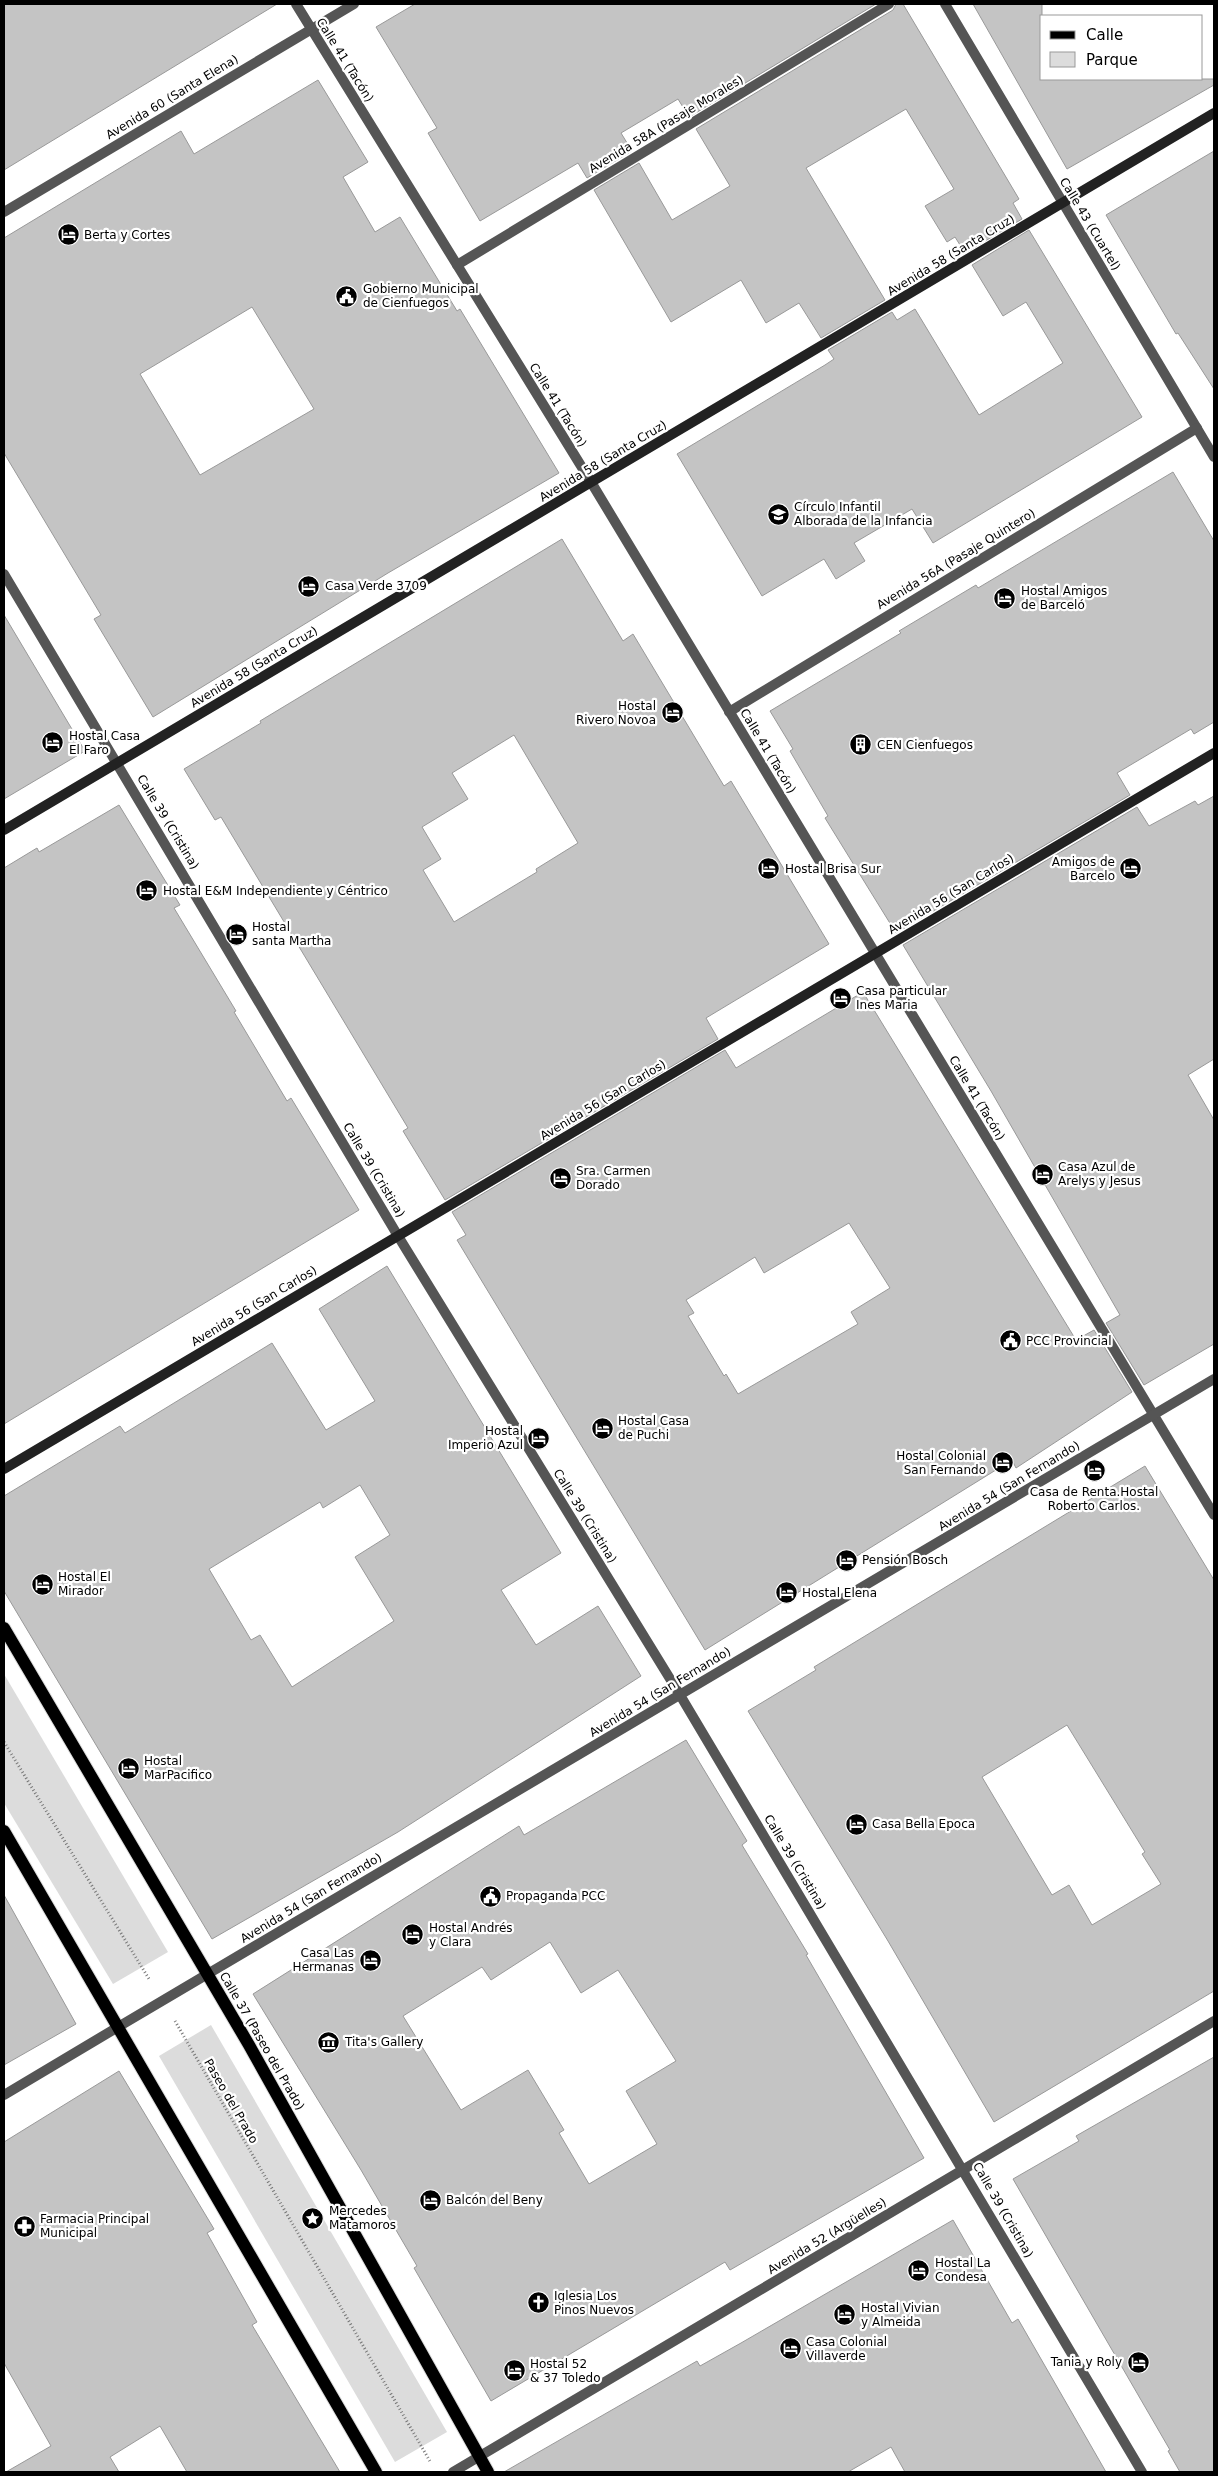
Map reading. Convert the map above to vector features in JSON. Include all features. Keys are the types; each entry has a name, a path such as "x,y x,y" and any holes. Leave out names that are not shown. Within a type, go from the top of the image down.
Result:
{"main road":[{"name":"Avenida 58 (Santa Cruz)","path":"4,830 1214,113"},
{"name":"Avenida 56 (San Carlos)","path":"4,1469 1214,753"},
{"name":"Calle 37 (Paseo del Prado)","path":"4,1628 208,1974 488,2472"},
{"path":"4,1832 376,2472"}],"street":[{"name":"Calle 41 (Tacón)","path":"296,4 591,482 1214,1514"},
{"name":"Avenida 60 (Santa Elena)","path":"4,212 354,4"},
{"name":"Avenida 58A (Pasaje Morales)","path":"457,265 889,4"},
{"name":"Calle 43 (Cuartel)","path":"945,4 1214,457"},
{"name":"Avenida 56A (Pasaje Quintero)","path":"729,712 1197,428"},
{"name":"Calle 39 (Cristina)","path":"4,574 398,1236 680,1695 964,2169 1142,2472"},
{"name":"Avenida 54 (San Fernando)","path":"4,2095 1214,1379"},
{"name":"Avenida 52 (Argüelles)","path":"452,2472 1214,2021"}],"path":[{"name":"Paseo del Prado","path":"4,1742 163,2001 432,2464"}],"green space":[{"path":"4,1674 168,1952 113,1984 4,1803"},
{"path":"211,2025 447,2432 395,2462 159,2056"}],"building":[{"path":"4,4 277,4 4,170"},
{"path":"415,4 876,4 689,117 678,99 621,133 632,151 587,178 578,163 480,221 428,133 437,128 376,27"},
{"path":"896,4 903,4 1019,199 1013,203 1022,219 965,253 955,237 947,242 925,206 954,189 906,109 806,168 885,300 821,338 799,303 766,323 741,280 671,322 594,190 639,163 672,220 730,186 696,129 893,10"},
{"path":"973,4 1042,4 1042,15 1040,15 1040,80 1214,79 1214,85 1067,169"},
{"path":"318,80 368,162 343,177 375,232 400,217 457,311 460,309 559,473 388,573 153,717 94,619 101,615 4,453 4,238 181,131 194,154","holes":["252,307 314,409 200,475 140,374"]},
{"path":"1214,151 1214,389 1178,333 1176,334 1106,215"},
{"path":"1029,230 1142,417 933,543 912,509 854,543 865,561 836,579 824,559 762,596 677,454 825,365 834,359 828,350 892,312 897,320 915,309 979,415 1063,363 1026,302 1003,316 972,265"},
{"path":"1173,472 1214,541 1214,722 1194,734 1191,729 1117,773 1130,795 896,933 825,818 828,816 790,751 793,749 770,711 901,633 899,631 976,585 978,588"},
{"path":"562,539 623,641 633,634 724,786 731,781 829,944 706,1018 718,1039 445,1200 403,1131 408,1128 221,817 215,820 184,769 261,723 260,721","holes":["514,735 578,843 536,869 537,872 454,922 423,870 441,859 422,827 468,799 452,773"]},
{"path":"4,615 85,751 4,799"},
{"path":"1214,796 1214,1059 1188,1075 1214,1120 1214,1344 1144,1385 1106,1323 1120,1315 991,1091 903,945 1137,807 1149,826 1195,801 1198,805"},
{"path":"119,805 180,905 174,908 236,1011 234,1012 287,1101 291,1098 359,1210 4,1424 4,868 37,848 39,852"},
{"path":"863,992 1076,1340 1094,1330 1132,1392 1016,1468 1012,1460 705,1650 457,1240 466,1235 452,1212 725,1050 736,1068","holes":["849,1223 890,1288 851,1312 858,1324 738,1394 726,1374 724,1376 688,1316 694,1313 686,1300 755,1257 764,1273"]},
{"path":"387,1266 561,1553 501,1590 536,1645 598,1606 641,1676 398,1832 212,1939 4,1591 4,1496 120,1426 125,1433 272,1343 326,1430 375,1401 319,1309","holes":["360,1485 390,1535 355,1557 394,1621 292,1687 260,1635 251,1640 209,1569 320,1502 323,1508"]},
{"path":"1145,1466 1214,1580 1214,1991 994,2122 888,1941 748,1711 816,1670 814,1667","holes":["1067,1725 1145,1852 1142,1854 1161,1884 1092,1925 1069,1885 1052,1895 982,1777"]},
{"path":"686,1740 747,1841 742,1845 808,1954 806,1955 924,2158 730,2270 725,2262 491,2401 414,2268 417,2266 361,2170 253,1994 519,1826 524,1835","holes":["550,1942 581,1993 618,1970 676,2061 626,2091 657,2144 589,2184 559,2133 564,2130 528,2070 461,2110 403,2016 482,1967 491,1980"]},
{"path":"4,1895 76,2024 4,2065"},
{"path":"1214,2057 1214,2472 1180,2472 1168,2451 1170,2450 1013,2179 1079,2141 1076,2136"},
{"path":"119,2071 214,2229 207,2233 257,2322 252,2325 340,2472 187,2472 160,2426 110,2457 119,2472 6,2472 51,2446 4,2363 4,2142"},
{"path":"953,2220 1012,2323 1018,2319 1106,2472 905,2472 891,2447 848,2472 504,2472 697,2361 700,2366 741,2343"}],"place":[{"name":"Berta y Cortes","path":"68,235"},
{"name":"Gobierno Municipal de Cienfuegos","path":"347,296"},
{"name":"Círculo Infantil Alborada de la Infancia","path":"778,514"},
{"name":"Casa Verde 3709","path":"309,586"},
{"name":"Hostal Amigos de Barceló","path":"1005,598"},
{"name":"Hostal Rivero Novoa","path":"672,713"},
{"name":"Hostal Casa El Faro","path":"53,743"},
{"name":"CEN Cienfuegos","path":"861,745"},
{"name":"Hostal Brisa Sur","path":"769,869"},
{"name":"Amigos de Barcelo","path":"1131,869"},
{"name":"Hostal E&M Independiente y Céntrico","path":"147,891"},
{"name":"Hostal santa Martha","path":"236,934"},
{"name":"Casa particular Ines Maria","path":"840,998"},
{"name":"Casa Azul de Arelys y Jesus","path":"1042,1174"},
{"name":"Sra. Carmen Dorado","path":"560,1178"},
{"name":"PCC Provincial","path":"1010,1341"},
{"name":"Hostal Casa de Puchi","path":"602,1428"},
{"name":"Hostal Imperio Azul","path":"539,1438"},
{"name":"Hostal Colonial San Fernando","path":"1002,1463"},
{"name":"Casa de Renta.Hostal Roberto Carlos.","path":"1094,1471"},
{"name":"Pensión Bosch","path":"846,1560"},
{"name":"Hostal El Mirador","path":"42,1584"},
{"name":"Hostal Elena","path":"786,1593"},
{"name":"Hostal MarPacifico","path":"128,1768"},
{"name":"Casa Bella Epoca","path":"856,1824"},
{"name":"Propaganda PCC","path":"490,1896"},
{"name":"Hostal Andrés y Clara","path":"413,1935"},
{"name":"Casa Las Hermanas","path":"370,1960"},
{"name":"Tita's Gallery","path":"329,2042"},
{"name":"Balcón del Beny","path":"430,2200"},
{"name":"Mercedes Matamoros","path":"313,2218"},
{"name":"Farmacia Principal Municipal","path":"24,2226"},
{"name":"Hostal La Condesa","path":"919,2270"},
{"name":"Iglesia Los Pinos Nuevos","path":"538,2303"},
{"name":"Hostal Vivian y Almeida","path":"845,2315"},
{"name":"Casa Colonial Villaverde","path":"790,2349"},
{"name":"Tania y Roly","path":"1138,2362"},
{"name":"Hostal 52 & 37 Toledo","path":"514,2371"}]}
